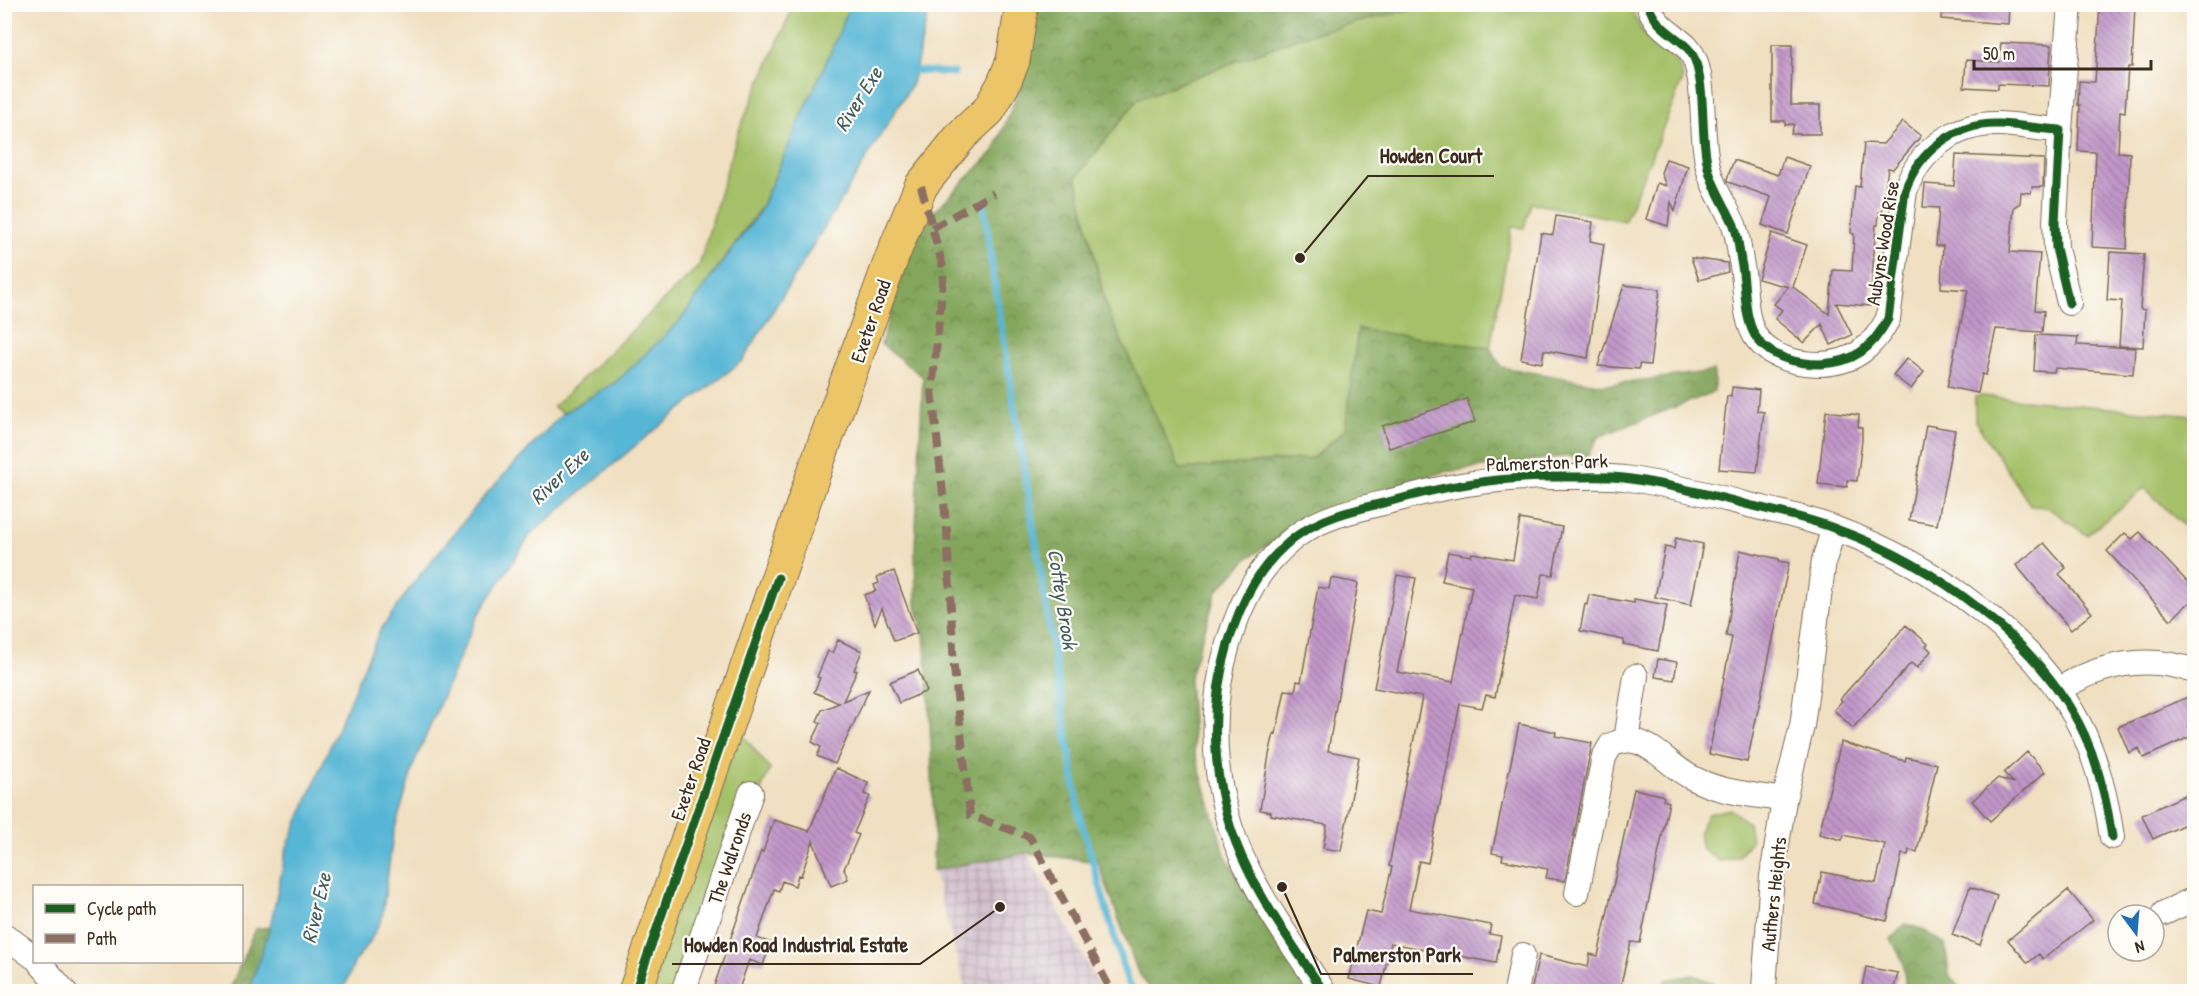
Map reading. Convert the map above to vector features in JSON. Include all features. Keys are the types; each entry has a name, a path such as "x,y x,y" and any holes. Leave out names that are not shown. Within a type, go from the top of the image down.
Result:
{"main road":[{"name":"Exeter Road","path":"635,992 892,257 921,186 937,164 989,110 1003,85 1013,61 1022,4"}],"street":[{"name":"Aubyns Wood Rise","path":"1648,4 1655,22 1680,40 1696,62 1708,169 1735,227 1751,327 1758,341 1781,358 1814,364 1836,363 1860,353 1879,334 1887,319 1905,190 1917,165 1934,147 1959,131 1976,125 2000,124 2060,130"},
{"path":"2069,303 2056,248 2055,222 2070,4"},
{"name":"Palmerston Park","path":"1324,992 1247,869 1232,828 1222,792 1215,748 1215,708 1219,676 1240,608 1257,575 1297,535 1330,518 1436,489 1520,477 1622,478 1699,492 1834,528 1905,560 1948,586 1994,621 2028,654 2058,690 2083,732 2096,762 2112,837"},
{"name":"Authers Heights","path":"1764,988 1772,876 1784,800 1802,726 1824,560 1834,528"},
{"path":"2058,690 2089,673 2109,666 2128,663 2182,666 2194,671"},
{"path":"1626,740 1636,676"},
{"path":"1577,892 1605,757 1611,745 1626,740 1640,742 1689,776 1705,784 1728,792 1784,800"},
{"name":"The Walronds","path":"683,992 752,793"},
{"path":"2166,912 2194,899"},
{"path":"4,935 33,956"},
{"path":"1516,992 1523,955"},
{"path":"40,963 65,992"}],"shaded area":[{"path":"1027,853 1102,991 966,991 933,870"}],"green space":[{"path":"794,5 850,5 761,207 679,322 616,382 563,413 553,407 699,266 737,135"},
{"path":"1035,5 1426,5 1302,36 1138,99 1076,177 1106,307 1180,469 1313,458 1345,430 1358,329 1490,348 1501,367 1604,385 1714,371 1714,392 1598,437 1586,460 1568,456 1444,472 1324,511 1249,557 1217,591 1189,679 1194,751 1225,855 1286,957 1310,991 1151,991 1137,970 1098,862 1027,853 933,870 934,824 929,696 924,634 916,606 915,548 923,377 881,344 914,232 994,151 1024,78"},
{"path":"1426,5 1631,5 1643,32 1674,59 1683,79 1625,221 1531,203 1524,228 1512,227 1490,348 1358,330 1345,430 1313,458 1180,469 1106,307 1076,177 1138,99 1302,36"},
{"path":"1975,397 2194,416 2194,536 2145,488 2087,535 2047,507 2031,506 1975,421"},
{"path":"737,733 743,735 770,769 673,991 648,992"},
{"path":"1730,809 1748,823 1751,841 1738,857 1720,861 1702,849 1699,831 1708,814"},
{"path":"1905,924 1923,930 1945,944 1949,975 1962,991 1906,991 1903,961 1891,939"},
{"path":"270,927 249,991 229,992 241,963 243,963 255,929"},
{"path":"1694,975 1715,984 1718,991 1658,991 1666,980"}],"water":[{"name":"River Exe","path":"850,5 930,5 912,84 743,360 641,441 530,535 477,617 415,761 393,835 382,918 369,943 355,961 343,991 249,991 270,927 287,847 379,632 415,581 488,492 563,413 616,382 679,322 758,214"}],"building":[{"path":"1942,4 2009,6 2008,24 1941,19"},
{"path":"2100,4 2135,4 2132,67 2128,67 2125,112 2120,111 2118,152 2130,153 2127,249 2092,247 2096,152 2078,151 2079,81 2095,82"},
{"path":"2001,43 2051,45 2049,86 1998,84 1998,89 1964,87 1966,60 1999,62"},
{"path":"1772,45 1792,45 1791,105 1820,105 1820,134 1791,134 1794,124 1785,125 1785,121 1772,121"},
{"path":"1903,122 1921,136 1893,169 1888,168 1882,212 1879,212 1878,225 1876,225 1870,306 1836,303 1852,335 1831,345 1822,324 1804,343 1775,319 1782,310 1774,304 1788,287 1758,279 1772,233 1807,245 1793,287 1829,314 1833,270 1852,271 1854,234 1851,233 1855,186 1860,187 1864,143 1883,144"},
{"path":"1956,155 2044,159 2043,187 2032,187 2031,193 2021,192 2020,203 2014,207 2010,252 2040,254 2035,310 2044,311 2042,332 1996,329 1986,375 1982,374 1978,393 1947,387 1968,290 1941,288 1943,246 1936,246 1939,208 1923,207 1925,184 1954,186"},
{"path":"1784,157 1810,166 1788,234 1762,225 1771,197 1728,182 1727,179 1734,160 1778,175"},
{"path":"1666,159 1688,166 1675,211 1671,202 1668,226 1646,219 1657,183 1666,186 1661,173"},
{"path":"1556,216 1593,222 1590,241 1604,244 1588,358 1544,350 1542,363 1521,359 1541,233 1553,235"},
{"path":"2110,252 2144,254 2140,309 2145,310 2143,347 2119,346 2122,301 2107,300"},
{"path":"1691,258 1727,263 1728,272 1699,280"},
{"path":"1624,285 1660,289 1650,365 1639,364 1639,369 1598,366"},
{"path":"2036,335 2078,337 2077,345 2135,348 2133,374 2055,368 2054,372 2034,371"},
{"path":"1907,358 1924,372 1911,389 1893,375"},
{"path":"1732,387 1759,390 1757,411 1764,412 1757,472 1719,469 1727,396 1731,397"},
{"path":"1467,399 1475,422 1389,448 1382,426"},
{"path":"1826,411 1859,415 1858,427 1862,428 1862,440 1857,481 1847,480 1847,487 1818,484"},
{"path":"1926,425 1955,430 1937,525 1909,520"},
{"path":"1520,519 1562,527 1553,575 1543,574 1538,599 1515,595 1495,697 1486,695 1482,708 1460,704 1428,863 1419,861 1409,909 1491,925 1489,934 1501,936 1496,963 1391,943 1381,987 1349,979 1366,911 1381,914 1392,867 1389,866 1422,697 1374,688 1397,575 1416,578 1397,672 1453,682 1472,587 1442,581 1448,552 1471,556 1472,553 1513,560"},
{"path":"2140,532 2194,589 2194,598 2171,620 2107,551 2125,533 2132,539"},
{"path":"1676,538 1703,544 1691,605 1655,597 1665,547 1674,549"},
{"path":"2044,543 2066,568 2059,574 2092,613 2071,630 2016,565"},
{"path":"1740,550 1789,563 1747,762 1709,754 1732,637 1726,636"},
{"path":"894,571 917,633 894,641 882,608 875,624 864,595 876,591 874,585 879,583 877,577"},
{"path":"1331,578 1358,583 1328,751 1359,757 1341,851 1323,848 1327,825 1271,815 1271,812 1260,810 1269,755 1285,690 1295,691 1297,681 1301,682 1318,587 1329,589"},
{"path":"1589,595 1634,603 1634,599 1667,605 1658,651 1623,644 1624,640 1580,631"},
{"path":"1906,625 1928,644 1926,646 1931,651 1917,668 1911,663 1853,728 1834,710 1842,701 1840,699"},
{"path":"838,640 862,651 854,670 857,671 843,701 869,690 835,764 817,756 821,747 812,742 821,723 817,721 822,710 839,703 814,692 820,678 817,677 828,651 832,653"},
{"path":"1658,659 1677,662 1674,680 1655,677"},
{"path":"918,670 927,691 899,703 890,682"},
{"path":"2188,697 2194,709 2194,723 2188,726 2192,736 2143,758 2139,748 2129,753 2118,727"},
{"path":"1519,724 1556,732 1555,736 1592,743 1565,881 1546,878 1548,869 1502,860 1503,855 1492,853"},
{"path":"1841,742 1905,761 1906,757 1937,764 1917,852 1909,850 1908,855 1902,854 1887,921 1815,904 1822,872 1876,883 1885,844 1844,835 1842,840 1819,834"},
{"path":"2027,752 2045,772 1990,821 1972,801 1998,778 2014,783 2004,773"},
{"path":"836,768 868,783 864,794 870,796 854,833 859,835 844,869 848,879 831,886 813,841 801,876 798,875 795,886 782,881 779,891 774,889 757,938 771,943 763,965 749,960 738,992 712,992 774,820 809,831"},
{"path":"1634,789 1661,795 1664,797 1663,800 1669,802 1640,943 1631,942 1619,992 1531,992 1539,955 1588,967 1590,954 1598,956"},
{"path":"2194,791 2194,820 2153,839 2142,815"},
{"path":"1970,887 1997,896 1980,945 1952,935"},
{"path":"2068,890 2093,920 2043,959 2039,954 2028,963 2008,940"},
{"path":"1866,967 1898,973 1893,992 1861,992"}],"waterway":[{"name":"Cottey Brook","path":"908,70 954,73"},
{"name":"Cottey Brook","path":"984,205 1080,818 1127,980 1135,992"}],"marked path":[{"path":"921,186 944,271 932,391 947,531 954,668 970,815 1030,837 1112,992"},
{"path":"932,228 994,193"}],"cycle path":[{"path":"1648,4 1659,23 1687,47 1696,63 1701,88 1708,167 1735,229 1749,322 1758,340 1770,351 1786,359 1820,364 1843,361 1868,346 1888,319 1905,191 1911,176 1930,151 1942,141 1969,128 1984,125 2000,124 2060,130 2055,222 2056,248 2069,303"},
{"path":"1324,992 1256,886 1236,843 1227,816 1220,788 1215,730 1221,672 1228,644 1245,599 1271,559 1295,537 1334,516 1448,487 1529,478 1604,477 1640,480 1703,493 1815,522 1873,544 1910,563 1946,585 2012,638 2041,668 2066,701 2085,736 2094,760 2105,798 2112,837"},
{"path":"635,992 778,578"}],"place":[{"name":"Howden Court","path":"1300,258"},
{"name":"Palmerston Park","path":"1282,887"},
{"name":"Howden Road Industrial Estate","path":"1000,907"}]}
